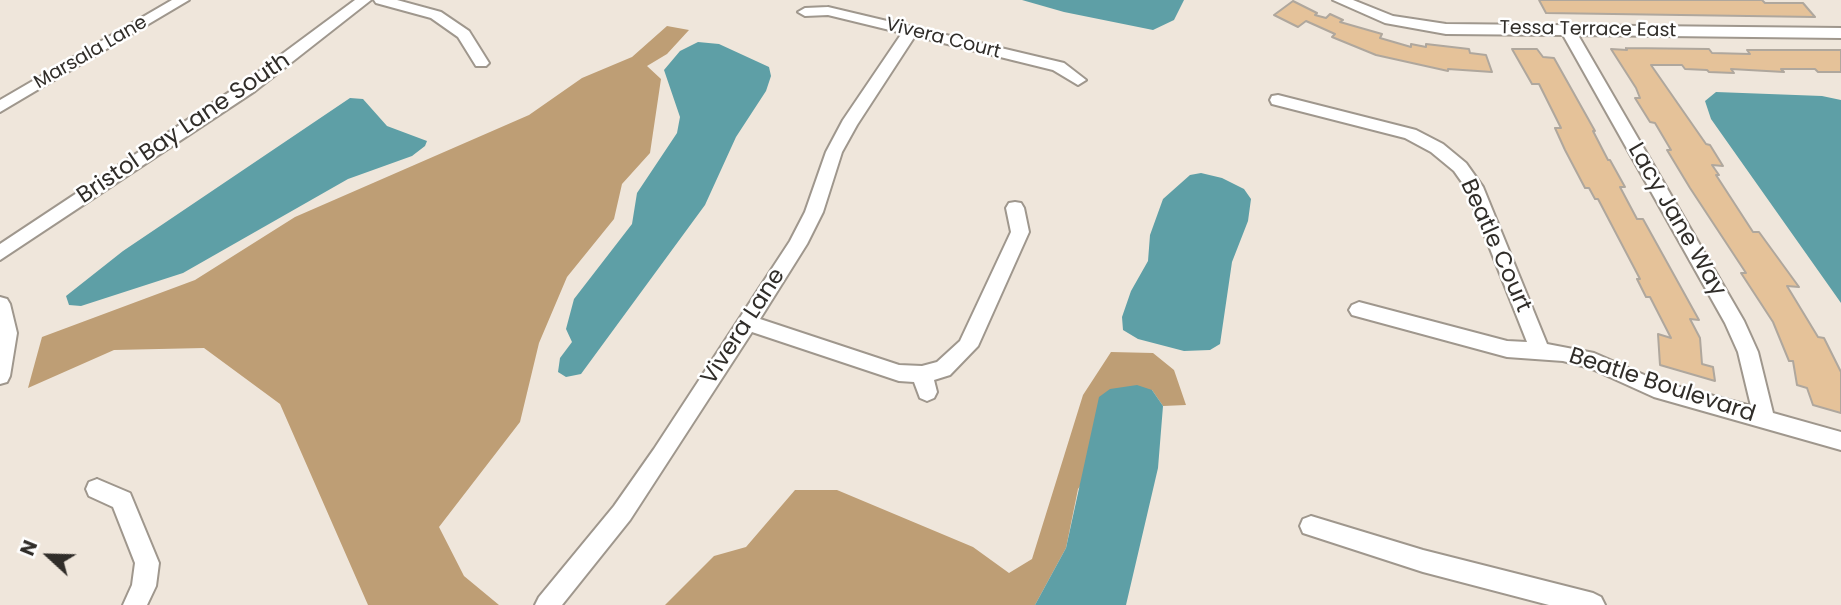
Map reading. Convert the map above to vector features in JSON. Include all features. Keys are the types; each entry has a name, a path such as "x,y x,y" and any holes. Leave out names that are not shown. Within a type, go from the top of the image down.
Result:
{"street":[{"name":"Marsala Lane","path":"0,107 182,0"},
{"name":"Bristol Bay Lane South","path":"0,253 249,87 364,0"},
{"path":"382,0 436,15 452,24 464,34 481,63"},
{"name":"Tessa Terrace East","path":"1340,0 1379,16 1418,26 1841,33"},
{"name":"Vivera Court","path":"805,12 828,11 1058,66 1078,79"},
{"name":"Lacy Jane Way","path":"1568,30 1734,321 1748,352 1765,419"},
{"name":"Vivera Lane","path":"547,605 622,513 798,244 814,212 834,152 849,124 911,31"},
{"name":"Beatle Court","path":"1278,100 1410,134 1437,148 1460,167 1474,187 1540,351"},
{"path":"747,323 925,383 968,346 1020,232 1015,208"},
{"path":"0,304 7,333 4,367 0,376"},
{"name":"Beatle Boulevard","path":"1359,310 1507,349 1563,353 1594,361 1654,388 1841,440"},
{"path":"97,489 122,500 147,563 144,586 135,605"},
{"path":"1311,526 1423,561 1593,605"}],"shaded area":[{"path":"667,26 689,30 667,54 647,66 661,79 650,153 622,184 614,219 567,277 539,343 520,422 439,527 464,576 499,605 368,605 280,404 204,348 114,350 28,388 42,337 195,280 295,217 529,115 582,78 632,57"},
{"path":"1111,352 1153,353 1174,370 1186,405 1163,406 1152,390 1078,489 1066,548 1035,605 665,605 714,556 746,547 795,490 837,490 973,547 1009,573 1032,559 1083,395"}],"water":[{"path":"1022,0 1184,0 1174,20 1153,30 1064,12"},
{"path":"698,42 719,44 769,67 771,76 766,91 736,137 705,205 581,374 566,377 558,372 560,358 572,342 566,329 574,299 632,224 637,193 677,133 680,117 664,70 680,51"},
{"path":"1716,92 1822,96 1841,100 1841,303 1711,119 1705,101"},
{"path":"350,98 363,99 387,126 427,141 425,146 412,156 348,179 183,273 81,306 69,305 66,296 123,251"},
{"path":"1201,173 1222,178 1244,189 1251,199 1248,221 1232,262 1220,344 1210,350 1184,351 1138,339 1123,330 1122,317 1131,291 1148,261 1150,235 1163,199 1190,175"},
{"path":"1137,385 1152,390 1163,406 1158,468 1126,605 1035,605 1066,548 1099,397 1110,389"}],"building":[{"path":"1539,0 1762,0 1765,3 1803,3 1815,17 1546,13"},
{"path":"1293,1 1317,13 1315,15 1326,18 1330,14 1343,20 1340,22 1382,34 1380,38 1411,47 1411,44 1426,47 1426,44 1469,49 1470,53 1486,55 1492,72 1448,71 1376,55 1332,37 1335,34 1306,21 1298,27 1274,15"},
{"path":"1626,48 1709,49 1712,53 1750,54 1747,50 1841,50 1841,72 1818,72 1815,69 1781,69 1784,72 1731,69 1734,73 1685,69 1682,65 1651,65 1723,166 1712,165 1753,232 1759,232 1799,287 1787,286 1818,337 1824,338 1841,372 1841,413 1813,405 1807,388 1797,385 1793,361 1789,361 1773,322 1741,273 1746,273 1690,188 1667,150 1671,150 1655,123 1650,122 1635,98 1640,98 1636,88 1611,49 1627,50"},
{"path":"1512,49 1537,49 1543,57 1554,58 1625,187 1620,187 1637,219 1643,219 1699,320 1690,319 1700,338 1702,364 1713,367 1715,381 1660,365 1658,334 1671,338 1650,297 1646,297 1637,279 1640,279 1598,199 1595,199 1589,188 1585,188 1565,150 1555,128 1561,128 1539,84 1532,84"}]}
